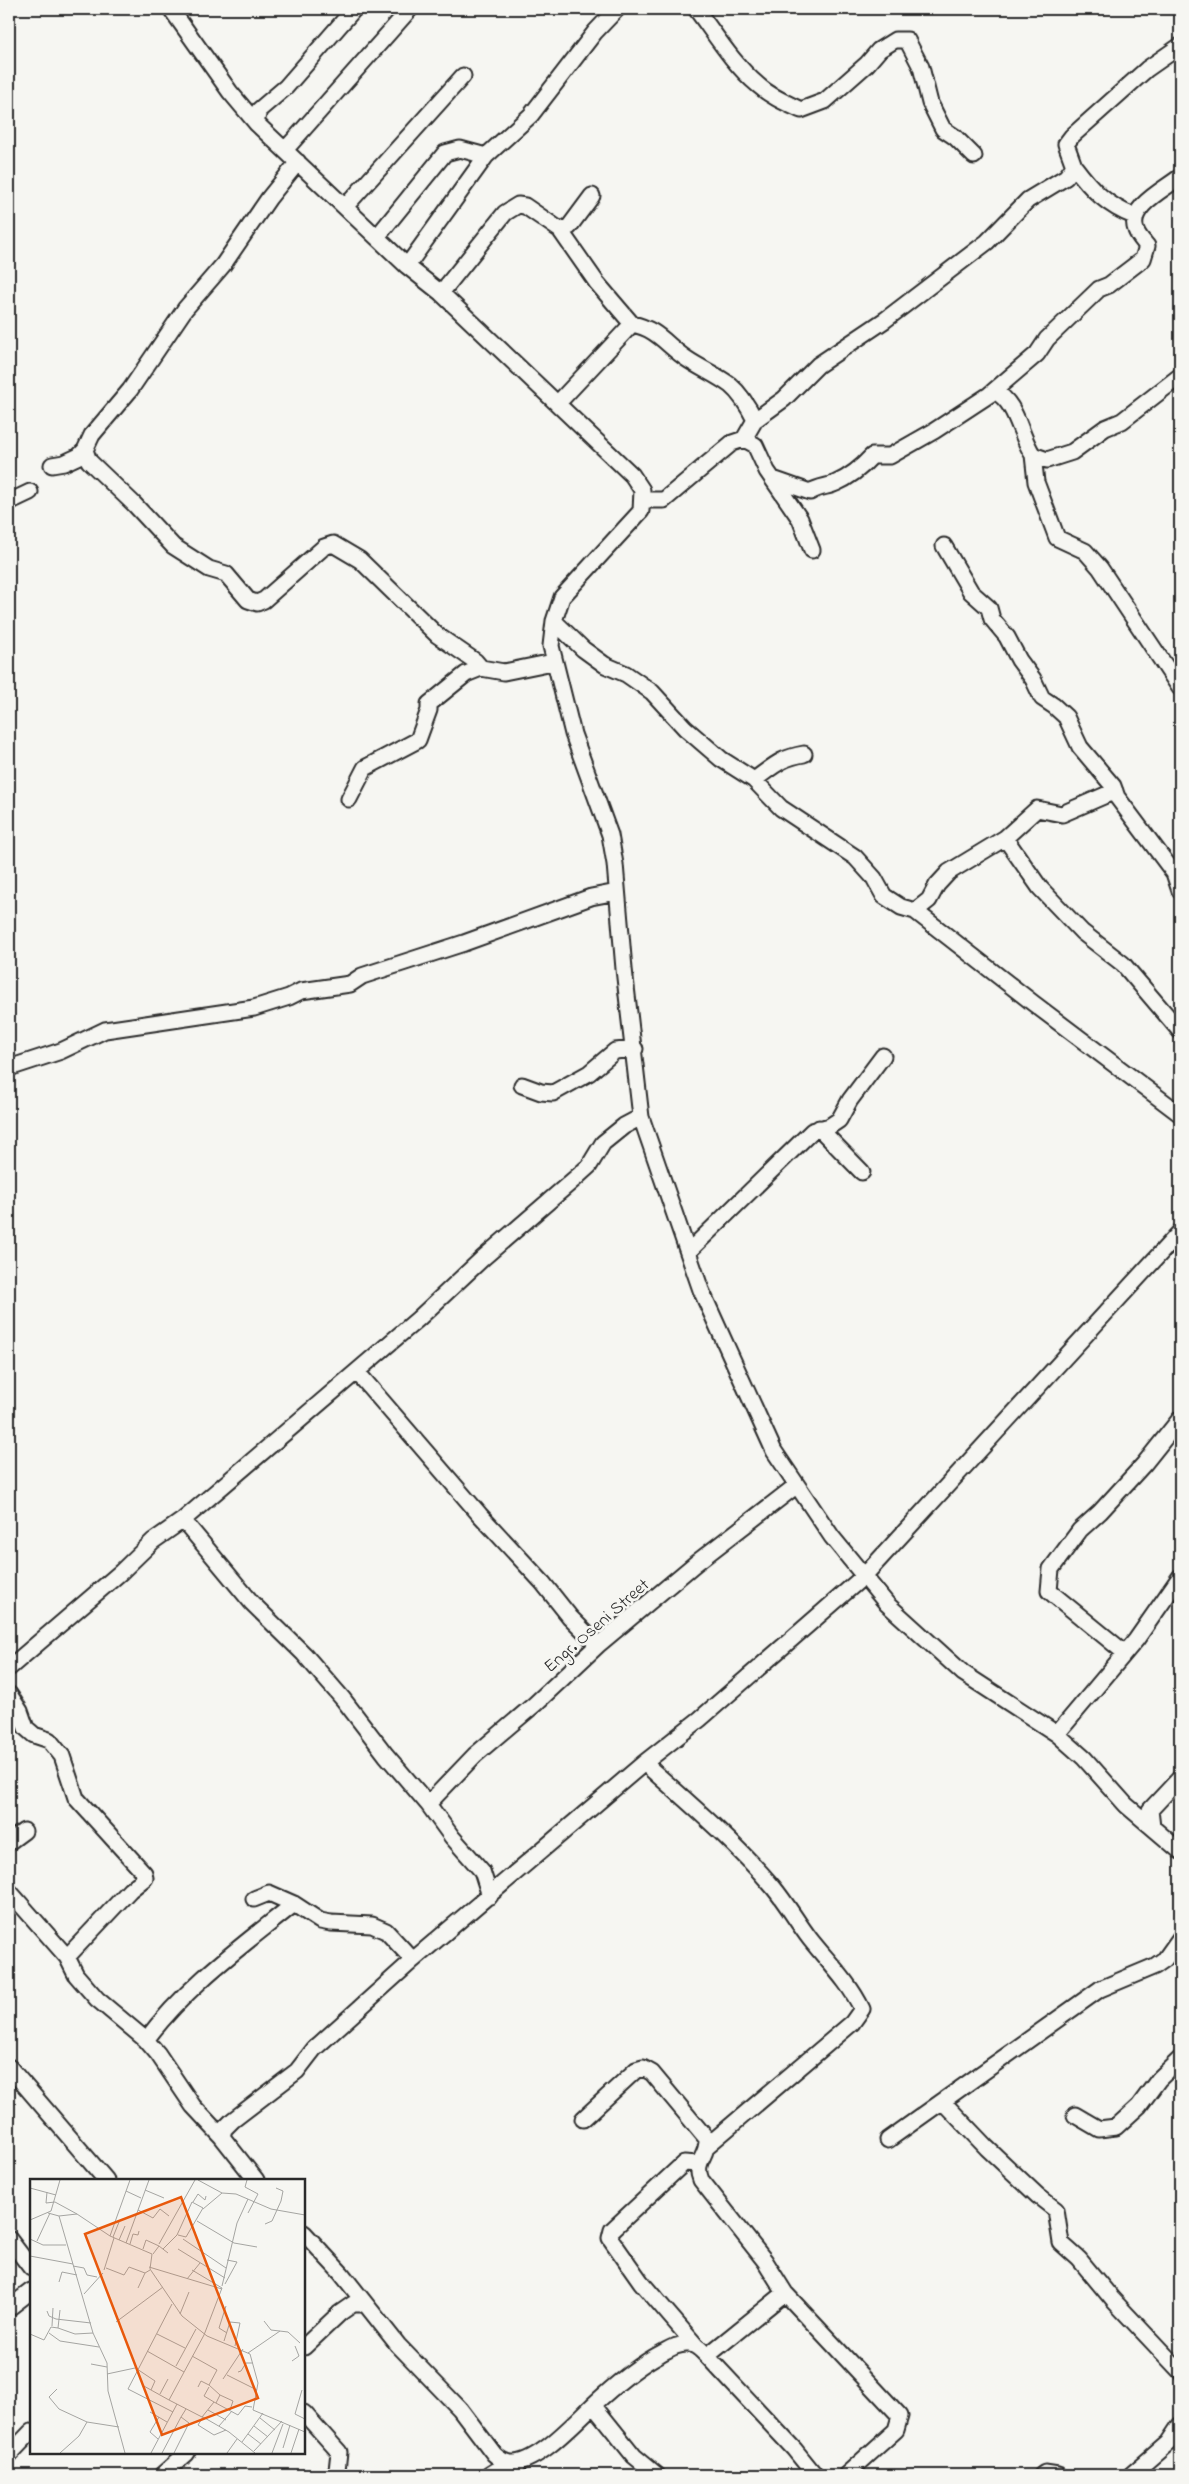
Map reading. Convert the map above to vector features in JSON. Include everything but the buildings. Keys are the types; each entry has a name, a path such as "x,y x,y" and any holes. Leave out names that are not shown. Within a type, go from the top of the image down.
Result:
{"street":[{"path":"171,9 244,109 258,117 285,150 407,266 441,293 558,403 632,475 642,490 641,511 562,596 554,621 551,646 553,662 574,734 610,835 642,1117 701,1290 774,1450 832,1537 887,1604 963,1673 1057,1734 1084,1758 1126,1805 1180,1851"},
{"path":"258,117 354,9"},
{"path":"285,150 410,9"},
{"path":"407,266 486,156 531,115 595,32 617,9"},
{"path":"696,9 752,79 780,100 802,110 825,101 868,64 879,50 895,40 907,40 921,67 930,103 942,129 955,137 974,156"},
{"path":"1134,216 1119,210 1101,199 1074,166 1066,144 1072,136 1147,68 1180,46"},
{"path":"344,206 463,76"},
{"path":"377,237 446,153 460,149 486,156"},
{"path":"52,465 64,464 79,456 85,450 92,435 130,390 185,309 223,265 269,198 298,162"},
{"path":"642,500 664,500 732,443 744,438 755,420 784,399 818,365 878,325 986,242 1028,200 1066,177 1074,166"},
{"path":"773,479 810,492 822,485 835,484 860,468 872,456 890,456 934,432 994,391 1037,354 1047,339 1099,289 1109,285 1143,259 1147,246 1136,230 1134,216 1140,206 1180,177"},
{"path":"560,230 569,227 592,196"},
{"path":"441,293 506,213 518,205 525,206 560,230 597,283 632,324 646,326 685,358 730,385 755,420"},
{"path":"558,403 632,324"},
{"path":"1038,461 1072,452 1105,428 1122,421 1180,376"},
{"path":"994,391 1004,396 1010,404 1038,461 1036,482 1057,538 1085,551 1100,568 1180,688"},
{"path":"744,438 755,446 773,479 800,519 812,550"},
{"path":"85,450 89,461 134,504 172,546 208,569 226,574 248,600 256,603 264,600 324,547 334,544 360,560 437,635 481,668 504,672 553,662"},
{"path":"9,502 30,492"},
{"path":"944,546 971,592 989,608 992,619 1007,637 1019,660 1033,679 1042,698 1054,706 1066,718 1080,747 1115,791 1174,873 1180,892"},
{"path":"554,621 582,649 604,665 626,674 652,692 721,759 754,780 781,808 856,857 874,878 884,896 901,907 915,911 1180,1114"},
{"path":"349,799 365,768 418,740 429,710 429,704 466,674 481,668"},
{"path":"754,780 774,763 786,757 804,754"},
{"path":"915,911 929,900 936,885 949,872 1005,838 1038,809 1062,814 1115,791"},
{"path":"1005,838 1040,888 1082,932 1123,964 1180,1031"},
{"path":"9,1068 61,1051 104,1030 254,1008 289,997 301,990 350,984 362,976 464,943 591,897 617,892"},
{"path":"522,1085 541,1092 553,1093 589,1074 615,1051 635,1049"},
{"path":"689,1251 812,1131 830,1126 839,1120 850,1100 882,1056"},
{"path":"9,1667 121,1572 154,1541 183,1520 418,1319 483,1258 590,1166 603,1143 624,1126 642,1117"},
{"path":"819,1128 862,1172"},
{"path":"222,2137 224,2129 233,2120 297,2071 314,2049 413,1960 644,1763 700,1719 864,1576 1180,1232"},
{"path":"357,1372 480,1515 598,1645"},
{"path":"1125,1653 1048,1591 1051,1569 1080,1530 1100,1512 1144,1464 1180,1419"},
{"name":"Engr. Oseni Street","path":"428,1804 475,1755 535,1704 598,1645 696,1563 797,1485"},
{"path":"183,1520 252,1603 304,1654 428,1804 452,1837 482,1871 490,1896"},
{"path":"1057,1734 1125,1653 1180,1577"},
{"path":"9,1694 20,1711 26,1728 34,1735 49,1740 62,1756 76,1798 144,1873 145,1878 130,1890 67,1957"},
{"path":"644,1763 700,1813 771,1885 795,1915 809,1938 852,1988 862,2009 852,2023 708,2146 698,2164 697,2171 700,2180 765,2261 785,2292 900,2416 896,2430 846,2475"},
{"path":"1152,1827 1150,1810 1180,1778"},
{"path":"9,1842 24,1831"},
{"path":"9,1891 67,1957 76,1975 97,1999 146,2040 158,2054 193,2106 222,2137 255,2179"},
{"path":"254,1899 269,1893 294,1904 320,1921 331,1924 372,1925 386,1931 413,1960"},
{"path":"146,2040 161,2019 230,1954 294,1904"},
{"path":"888,2140 1100,1989 1155,1966 1165,1959 1180,1938"},
{"path":"1075,2115 1099,2129 1116,2128 1139,2106 1158,2079 1180,2059"},
{"path":"9,2067 105,2179"},
{"path":"583,2119 636,2070 644,2068 652,2073 707,2139 708,2146"},
{"path":"943,2102 986,2148 1056,2210 1061,2230 1061,2243 1079,2259 1113,2300 1180,2371"},
{"path":"698,2164 684,2163 612,2230 610,2238 641,2282 702,2351 794,2449 815,2475"},
{"path":"305,2234 341,2273 398,2345 460,2409 494,2454 508,2462 518,2475"},
{"path":"9,2239 30,2267"},
{"path":"9,2308 30,2292"},
{"path":"702,2351 785,2292"},
{"path":"305,2346 340,2313 353,2304 364,2304"},
{"path":"489,2475 508,2462 525,2460 556,2441 593,2405 654,2357 680,2344 689,2344 702,2351"},
{"path":"593,2405 634,2456 657,2475"},
{"path":"305,2414 339,2452 337,2470 332,2475"},
{"path":"1131,2475 1168,2443 1180,2425"},
{"path":"9,2455 30,2433"},
{"path":"162,2475 186,2454"},
{"path":"1042,2475 1045,2473 1058,2475"}]}
